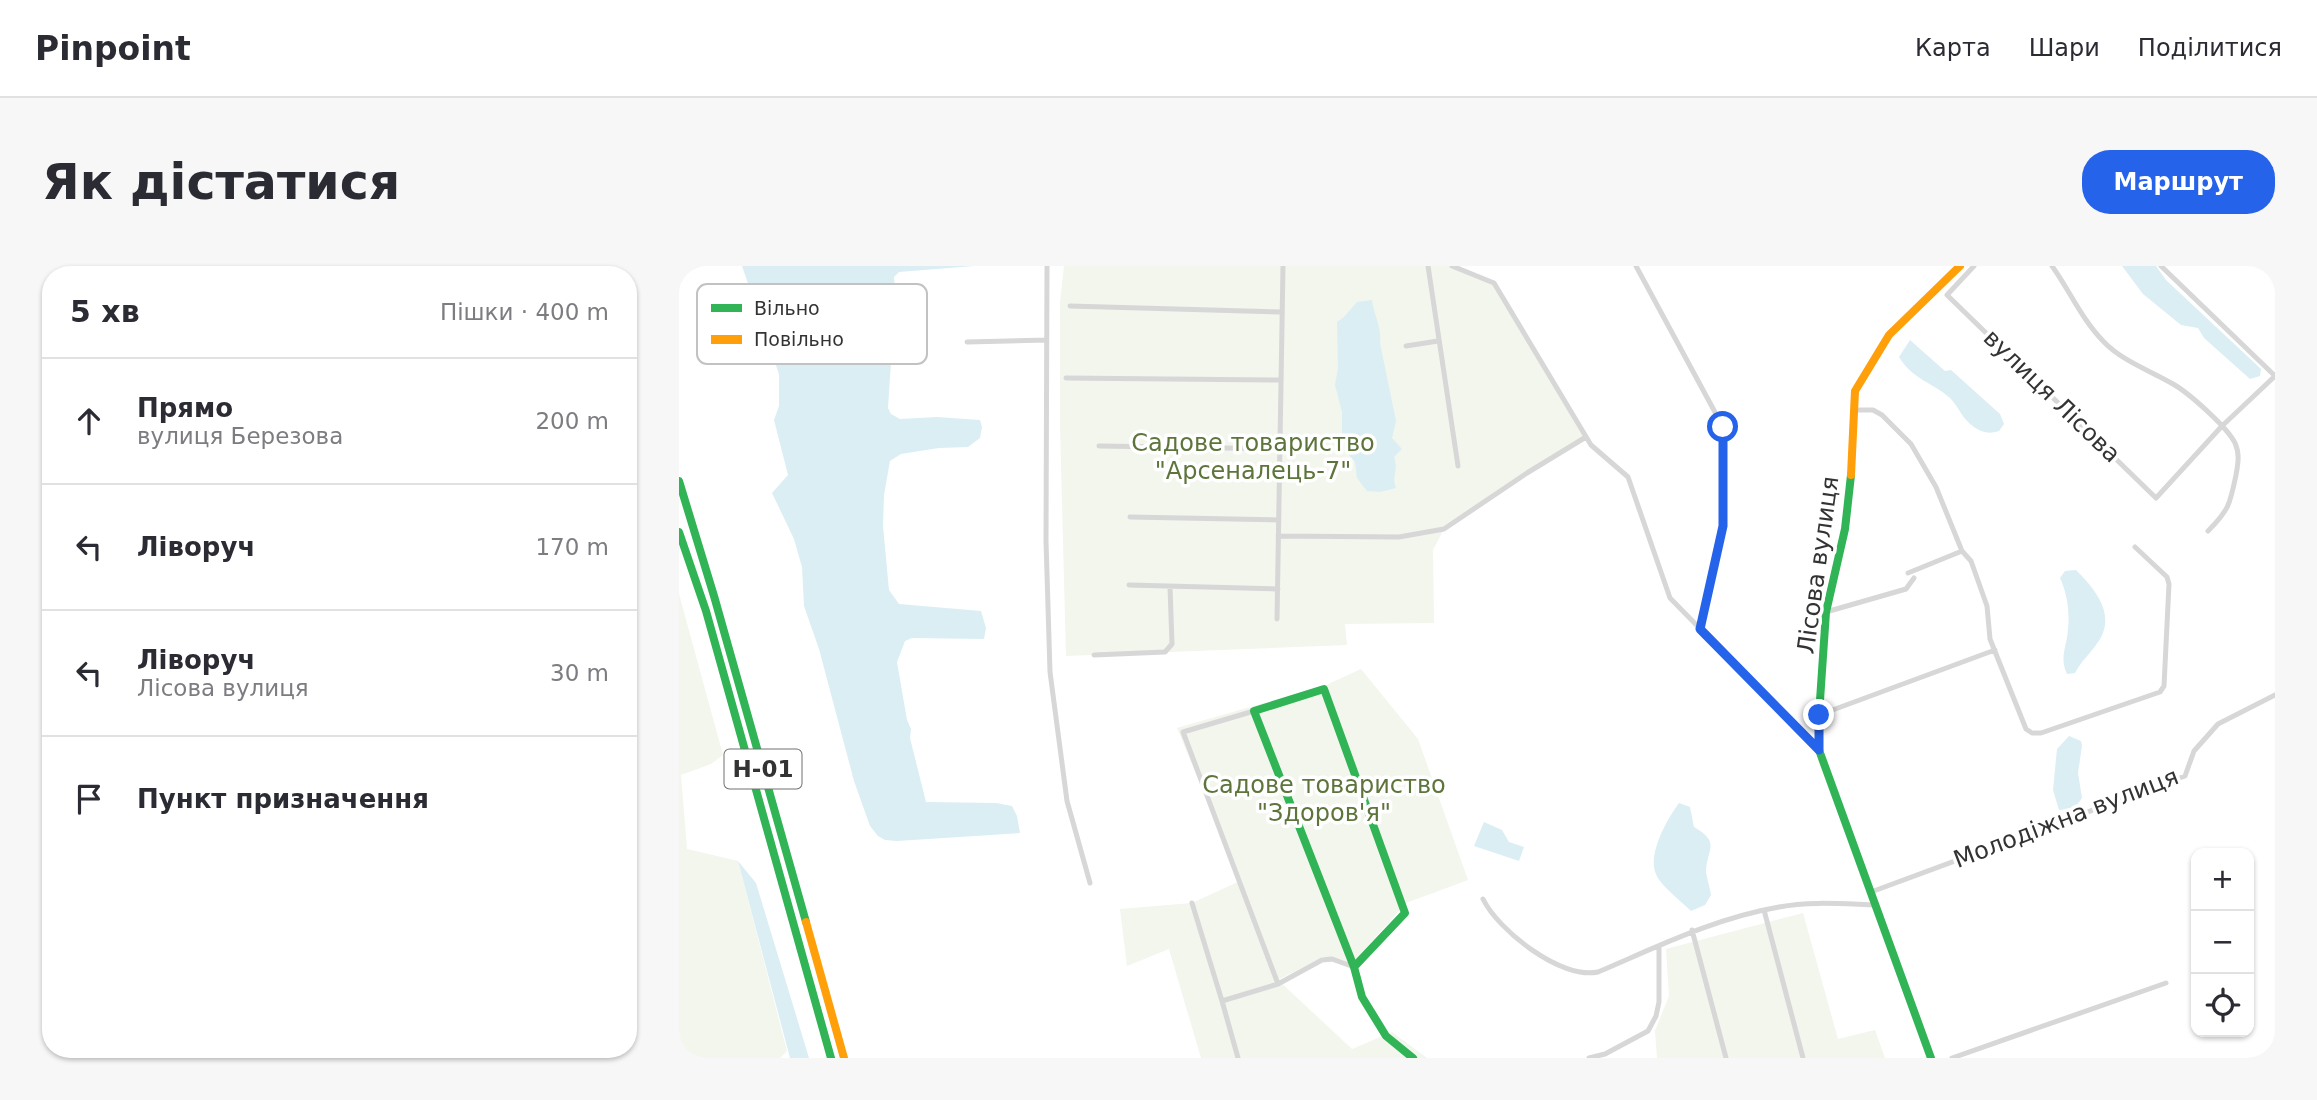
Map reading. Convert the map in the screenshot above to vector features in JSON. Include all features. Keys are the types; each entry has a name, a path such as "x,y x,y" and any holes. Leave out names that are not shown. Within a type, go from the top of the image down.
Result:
{"street":[{"path":"1047,266 1046,541 1050,672 1067,801 1090,883"},
{"path":"1277,619 1283,266"},
{"path":"1428,266 1458,466"},
{"path":"1452,266 1493,283 1591,445 1628,477 1670,598 1819,750"},
{"path":"1636,266 1723,427 1723,526 1700,629"},
{"name":"Лісова вулиця","path":"1931,1058 1819,750 1819,715 1826,612 1847,517 1855,391 1889,335 1960,266"},
{"name":"вулиця Лісова","path":"1975,266 1947,295 2156,498 2222,426"},
{"path":"2052,266 2085,319 2105,343 2176,386 2222,426 2234,442 2238,461 2230,504 2224,515 2208,531"},
{"path":"2161,266 2275,376 2222,426"},
{"path":"1070,306 1282,312"},
{"path":"967,342 1046,340"},
{"path":"1406,346 1438,341"},
{"path":"1066,378 1281,380"},
{"path":"1853,410 1873,410 1882,415 1911,444 1936,487 1962,551 1971,561 1987,606 1990,639 2026,729 2032,733 2041,733 2160,692 2164,686 2169,584 2167,577 2135,547"},
{"path":"1278,536 1399,537 1444,529 1586,437"},
{"path":"1099,446 1280,449"},
{"name":"Н-01","path":"679,481 844,1058"},
{"path":"1131,517 1279,520"},
{"name":"Н-01","path":"679,532 706,611 831,1058"},
{"path":"1908,573 1962,551"},
{"path":"1826,612 1906,589 1914,578"},
{"path":"1129,585 1277,589"},
{"path":"1094,655 1165,652 1172,645 1170,587"},
{"path":"1819,715 1995,650"},
{"path":"1278,984 1183,732 1324,690 1405,913 1354,967"},
{"name":"Молодіжна вулиця","path":"1871,892 2185,776 2194,751 2218,724 2275,695"},
{"path":"1254,710 1354,967 1362,997 1386,1037 1413,1058"},
{"path":"1483,899 1489,912 1518,940 1545,958 1588,974 1692,930 1764,910 1814,904 1875,905"},
{"path":"1192,903 1237,1058"},
{"path":"1764,910 1803,1058"},
{"path":"1692,930 1726,1058"},
{"path":"1589,1058 1605,1054 1648,1031 1659,1002 1659,946"},
{"path":"1222,1001 1278,984 1322,960 1332,959 1354,967"},
{"path":"1952,1058 2166,983"}],"green space":[{"name":"Садове товариство \"Арсеналець-7\"","path":"1064,266 1456,266 1494,283 1586,437 1444,529 1433,550 1434,623 1345,624 1347,645 1066,656 1060,424 1060,302"},
{"path":"679,594 723,755 711,764 681,775 687,849 738,861 787,1051 780,1058 679,1058"},
{"name":"Садове товариство \"Здоров'я\"","path":"1361,669 1418,739 1468,880 1406,903 1350,966 1323,957 1278,980 1352,1049 1392,1032 1427,1058 1201,1058 1169,949 1127,966 1120,909 1192,903 1240,881 1177,728 1324,686"},
{"path":"1803,913 1838,1039 1875,1030 1885,1058 1657,1058 1655,1031 1669,996 1666,949"}],"shaded area":[{"path":"742,266 974,266 899,272 894,277 895,284 748,284"},
{"path":"2122,266 2156,266 2166,280 2261,369 2260,376 2250,379 2204,338 2198,328 2181,325 2143,294"},
{"path":"1372,300 1396,421 1392,438 1402,449 1394,457 1396,488 1380,492 1367,491 1357,478 1355,462 1349,455 1342,433 1342,412 1335,385 1338,368 1337,322 1357,302"},
{"path":"1910,340 1945,371 1951,370 2000,414 2004,424 1999,431 1986,432 1974,427 1950,398 1904,365 1899,357"},
{"path":"776,364 891,364 888,408 891,414 900,419 937,417 980,420 980,438 968,447 901,454 890,461 884,495 883,526 889,590 899,604 981,611 986,628 984,639 912,638 905,641 897,662 911,729 910,738 926,802 996,803 1012,806 1020,833 897,841 885,840 870,826 854,781 819,649 804,606 802,567 794,539 772,493 788,475 774,420 779,406 779,374"},
{"path":"2076,570 2096,594 2104,612 2105,622 2095,646 2075,673 2067,674 2064,657 2068,609 2060,578 2065,571"},
{"path":"2069,736 2081,741 2078,773 2082,798 2075,808 2059,810 2053,790 2057,749"},
{"path":"1679,803 1690,807 1694,827 1708,838 1711,847 1706,872 1711,895 1705,905 1691,911 1662,883 1654,866 1656,847"},
{"path":"1484,822 1502,830 1509,842 1524,847 1519,861 1474,846"},
{"path":"738,861 756,883 809,1058 790,1058"}],"traffic: fast":[{"path":"1851,475 1845,529 1826,612 1819,750 1931,1058"},
{"path":"679,481 806,922"},
{"path":"679,532 706,611 831,1058"},
{"path":"1354,967 1405,913 1324,689 1254,711 1354,967 1362,997 1386,1036 1413,1058"}],"traffic: slow":[{"path":"1851,475 1855,391 1889,335 1960,266"},
{"path":"806,922 844,1058"}],"route":[{"path":"1723,427 1723,526 1700,629 1819,750 1819,715"}]}
